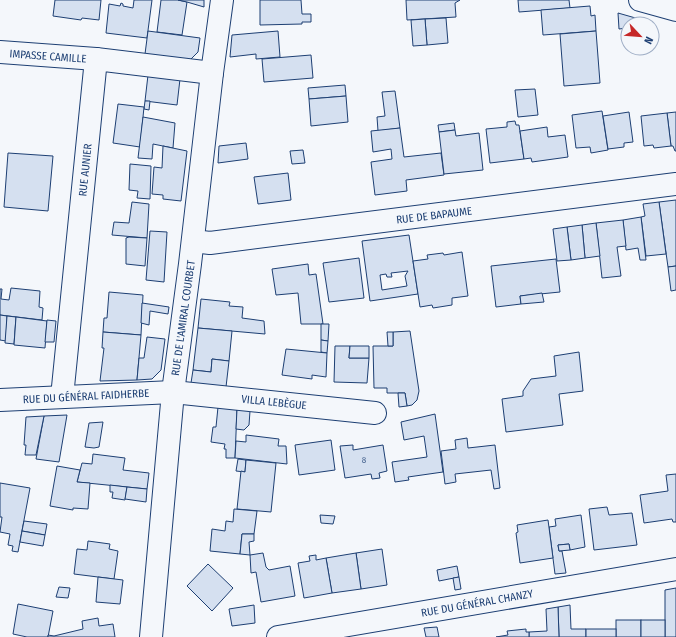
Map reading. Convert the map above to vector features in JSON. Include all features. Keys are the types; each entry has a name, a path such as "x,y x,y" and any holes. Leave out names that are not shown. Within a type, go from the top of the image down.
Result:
{"street":[{"name":"RUE DE L'AMIRAL COURBET","path":"151,637 173,392 222,0"},
{"path":"640,0 676,10"},
{"name":"IMPASSE CAMILLE","path":"0,52 96,59"},
{"path":"96,59 212,73"},
{"name":"RUE AUNIER","path":"62,397 96,59"},
{"name":"RUE DE BAPAUME","path":"193,241 210,243 676,184"},
{"name":"RUE DU GÉNÉRAL FAIDHERBE","path":"0,400 173,392"},
{"name":"VILLA LEBÈGUE","path":"173,392 375,413"},
{"name":"RUE DU GÉNÉRAL CHANZY","path":"278,637 676,568"}],"building":[{"path":"55,0 101,0 99,20 82,18 81,20 53,16"},
{"path":"134,0 152,0 147,38 106,33 109,4 120,6 121,3 123,6 133,8"},
{"path":"161,0 178,0 187,2 182,35 157,32"},
{"path":"178,0 204,0 204,7 187,2"},
{"path":"260,0 301,0 302,14 311,14 311,22 302,22 302,24 260,25"},
{"path":"406,0 460,0 455,3 456,17 407,20"},
{"path":"518,0 569,0 570,8 519,12"},
{"path":"590,6 591,16 595,15 596,31 543,35 541,10"},
{"path":"618,13 628,16 620,16 619,29"},
{"path":"446,18 448,43 427,45 425,19"},
{"path":"425,19 427,45 413,46 411,20"},
{"path":"148,31 200,38 198,52 190,60 145,54"},
{"path":"278,31 280,57 256,59 256,54 230,57 232,35"},
{"path":"596,31 600,83 564,86 560,34"},
{"path":"311,55 313,78 264,82 262,59"},
{"path":"148,75 180,79 177,105 145,101"},
{"path":"345,85 346,96 309,99 308,88"},
{"path":"535,89 538,115 518,117 515,90"},
{"path":"395,91 400,128 378,131 377,117 385,116 382,92"},
{"path":"346,96 348,122 311,126 309,99"},
{"path":"145,101 150,101 149,110 144,109"},
{"path":"118,104 144,107 140,147 113,143"},
{"path":"602,111 608,150 591,153 590,147 576,148 572,115"},
{"path":"629,112 633,142 624,143 624,147 608,149 603,116"},
{"path":"676,112 675,151 673,146 671,146 667,113"},
{"path":"667,113 671,146 654,148 653,145 644,146 641,116"},
{"path":"143,117 175,123 173,148 153,144 152,159 138,158"},
{"path":"515,121 516,125 519,125 524,159 490,163 486,129 507,127 507,122"},
{"path":"454,123 455,130 439,132 438,125"},
{"path":"547,127 548,137 565,135 568,157 532,162 531,158 524,159 520,131"},
{"path":"400,128 404,157 441,153 444,175 406,180 407,191 375,195 371,162 392,159 391,149 373,152 371,131"},
{"path":"455,130 456,136 479,133 483,170 444,174 439,132"},
{"path":"246,143 248,159 218,163 219,146"},
{"path":"163,146 187,151 181,201 163,199 163,195 152,194 154,167 162,168"},
{"path":"303,150 305,163 292,164 290,151"},
{"path":"8,153 53,156 48,211 4,207"},
{"path":"130,164 151,166 150,199 137,198 138,191 129,190"},
{"path":"288,173 291,200 258,204 254,177"},
{"path":"676,200 676,266 668,267 659,202"},
{"path":"132,202 149,204 147,238 112,235 114,222 129,223"},
{"path":"659,202 666,254 646,256 641,217 645,216 643,204"},
{"path":"641,217 646,260 640,260 638,248 626,250 623,220"},
{"path":"623,220 626,246 617,247 621,276 602,278 596,223"},
{"path":"596,223 600,256 585,258 582,225"},
{"path":"582,225 585,258 571,260 567,227"},
{"path":"567,227 571,260 557,261 553,229"},
{"path":"150,231 167,232 164,282 146,280"},
{"path":"409,235 418,294 370,301 362,241","holes":["408,271 405,276 407,286 382,290 380,275 386,274 387,277 392,277 391,273"]},
{"path":"126,238 147,238 145,266 126,264"},
{"path":"462,252 468,296 452,298 452,305 433,308 432,305 420,307 413,261 428,259 427,255 443,253 444,255"},
{"path":"359,258 364,298 329,302 323,263"},
{"path":"556,259 560,292 520,296 521,304 496,307 491,266"},
{"path":"308,264 309,275 316,274 323,324 301,324 298,293 276,295 272,269"},
{"path":"676,266 676,290 671,291 668,267"},
{"path":"11,288 40,291 39,307 43,308 42,320 0,315 0,289 2,289 1,299 9,300"},
{"path":"109,292 143,295 141,335 103,332 104,318 107,318"},
{"path":"542,293 544,302 521,304 520,296"},
{"path":"201,299 230,302 229,306 243,307 242,318 264,321 265,334 198,328"},
{"path":"142,303 169,307 168,314 150,311 149,325 141,323"},
{"path":"0,315 7,316 6,341 0,340"},
{"path":"7,316 16,317 14,344 5,343"},
{"path":"16,317 47,321 45,348 14,345"},
{"path":"47,320 56,321 54,342 45,342"},
{"path":"321,324 329,324 328,341 321,340"},
{"path":"198,328 232,331 229,361 212,359 211,372 193,370"},
{"path":"410,331 419,391 417,400 412,405 407,406 405,393 387,393 387,388 374,388 373,346 393,346 393,332"},
{"path":"103,332 141,335 137,380 100,381 104,348 102,348"},
{"path":"387,332 393,332 393,346 388,346"},
{"path":"147,337 165,339 161,370 152,379 137,380 139,358 144,358"},
{"path":"321,340 328,341 327,353 321,352"},
{"path":"335,346 350,346 349,358 369,358 367,383 334,382"},
{"path":"350,346 369,346 369,358 349,358"},
{"path":"286,349 327,353 326,377 312,375 312,379 282,375"},
{"path":"579,352 583,391 559,394 563,425 506,432 502,399 523,396 523,391 531,379 556,376 554,356"},
{"path":"212,359 229,361 226,387 191,383 193,370 211,372"},
{"path":"398,393 405,393 407,406 399,407"},
{"path":"218,407 237,409 235,458 226,458 226,449 224,449 225,444 211,442 213,427 216,427"},
{"path":"237,409 250,411 249,425 244,430 236,429"},
{"path":"435,414 443,472 408,477 409,480 395,482 392,462 427,457 424,436 404,440 401,422"},
{"path":"67,415 59,462 36,459 44,416"},
{"path":"44,416 36,455 25,455 26,445 24,445 26,417"},
{"path":"103,422 99,447 85,447 89,423"},
{"path":"246,435 279,439 278,446 286,446 287,464 235,458 236,441 246,442"},
{"path":"467,438 468,448 495,445 500,488 494,489 491,470 455,474 456,482 445,484 441,451 456,449 455,440"},
{"path":"331,440 335,470 299,475 295,445"},
{"path":"353,445 353,450 383,445 387,471 379,473 380,478 372,479 371,474 345,478 340,446"},
{"path":"93,454 125,458 123,470 149,473 147,489 77,482 82,463 92,464"},
{"path":"238,459 246,460 245,472 236,471"},
{"path":"246,460 276,463 271,512 237,509 241,471 245,472"},
{"path":"57,466 80,470 77,482 90,483 88,509 73,508 73,510 50,506"},
{"path":"676,474 676,522 673,522 672,519 644,523 640,495 668,491 666,475"},
{"path":"0,483 30,488 18,552 12,551 13,546 8,545 10,534 0,532 2,517 0,517"},
{"path":"110,485 127,487 125,500 112,498 113,492 110,492"},
{"path":"127,487 147,489 146,502 125,499"},
{"path":"607,507 609,515 632,513 637,545 594,550 589,509"},
{"path":"234,509 257,511 254,534 242,534 240,554 210,551 212,529 225,531 226,521 233,522"},
{"path":"320,515 335,516 333,524 321,523"},
{"path":"581,515 585,547 570,550 569,544 558,545 559,551 562,551 566,573 555,574 549,527 556,526 555,519"},
{"path":"548,520 553,558 520,563 516,533 518,532 517,525"},
{"path":"24,521 47,524 45,535 22,531"},
{"path":"22,531 45,535 43,546 20,542"},
{"path":"242,534 254,534 254,541 249,542 250,555 240,554"},
{"path":"88,541 110,544 109,549 118,551 114,579 74,574 77,549 87,550"},
{"path":"569,544 570,550 559,551 558,545"},
{"path":"382,549 387,585 361,589 356,553"},
{"path":"263,553 266,567 269,570 290,566 295,596 261,602 256,572 251,573 250,555"},
{"path":"356,553 361,589 332,593 326,558"},
{"path":"316,555 316,560 326,558 332,593 304,598 298,563 310,561 309,556"},
{"path":"208,564 233,588 212,611 187,586"},
{"path":"457,566 459,577 439,581 437,570"},
{"path":"98,577 123,580 120,604 96,602"},
{"path":"459,577 461,589 455,590 453,578"},
{"path":"59,587 70,588 68,598 56,597"},
{"path":"676,588 676,637 665,637 665,590"},
{"path":"18,604 53,611 48,637 27,637 13,634"},
{"path":"254,605 255,623 232,626 229,609"},
{"path":"570,605 571,629 586,629 586,637 559,637 558,607"},
{"path":"558,607 559,637 529,637 529,632 547,631 546,609"},
{"path":"98,618 99,626 113,624 115,637 48,637 48,635 54,636 83,629 82,621"},
{"path":"616,620 641,620 641,637 616,637"},
{"path":"641,620 665,620 665,637 641,637"},
{"path":"437,627 439,637 426,637 424,628"},
{"path":"526,629 526,632 529,632 529,637 496,637 508,635 507,631"},
{"path":"586,629 616,629 616,637 586,637"}]}
